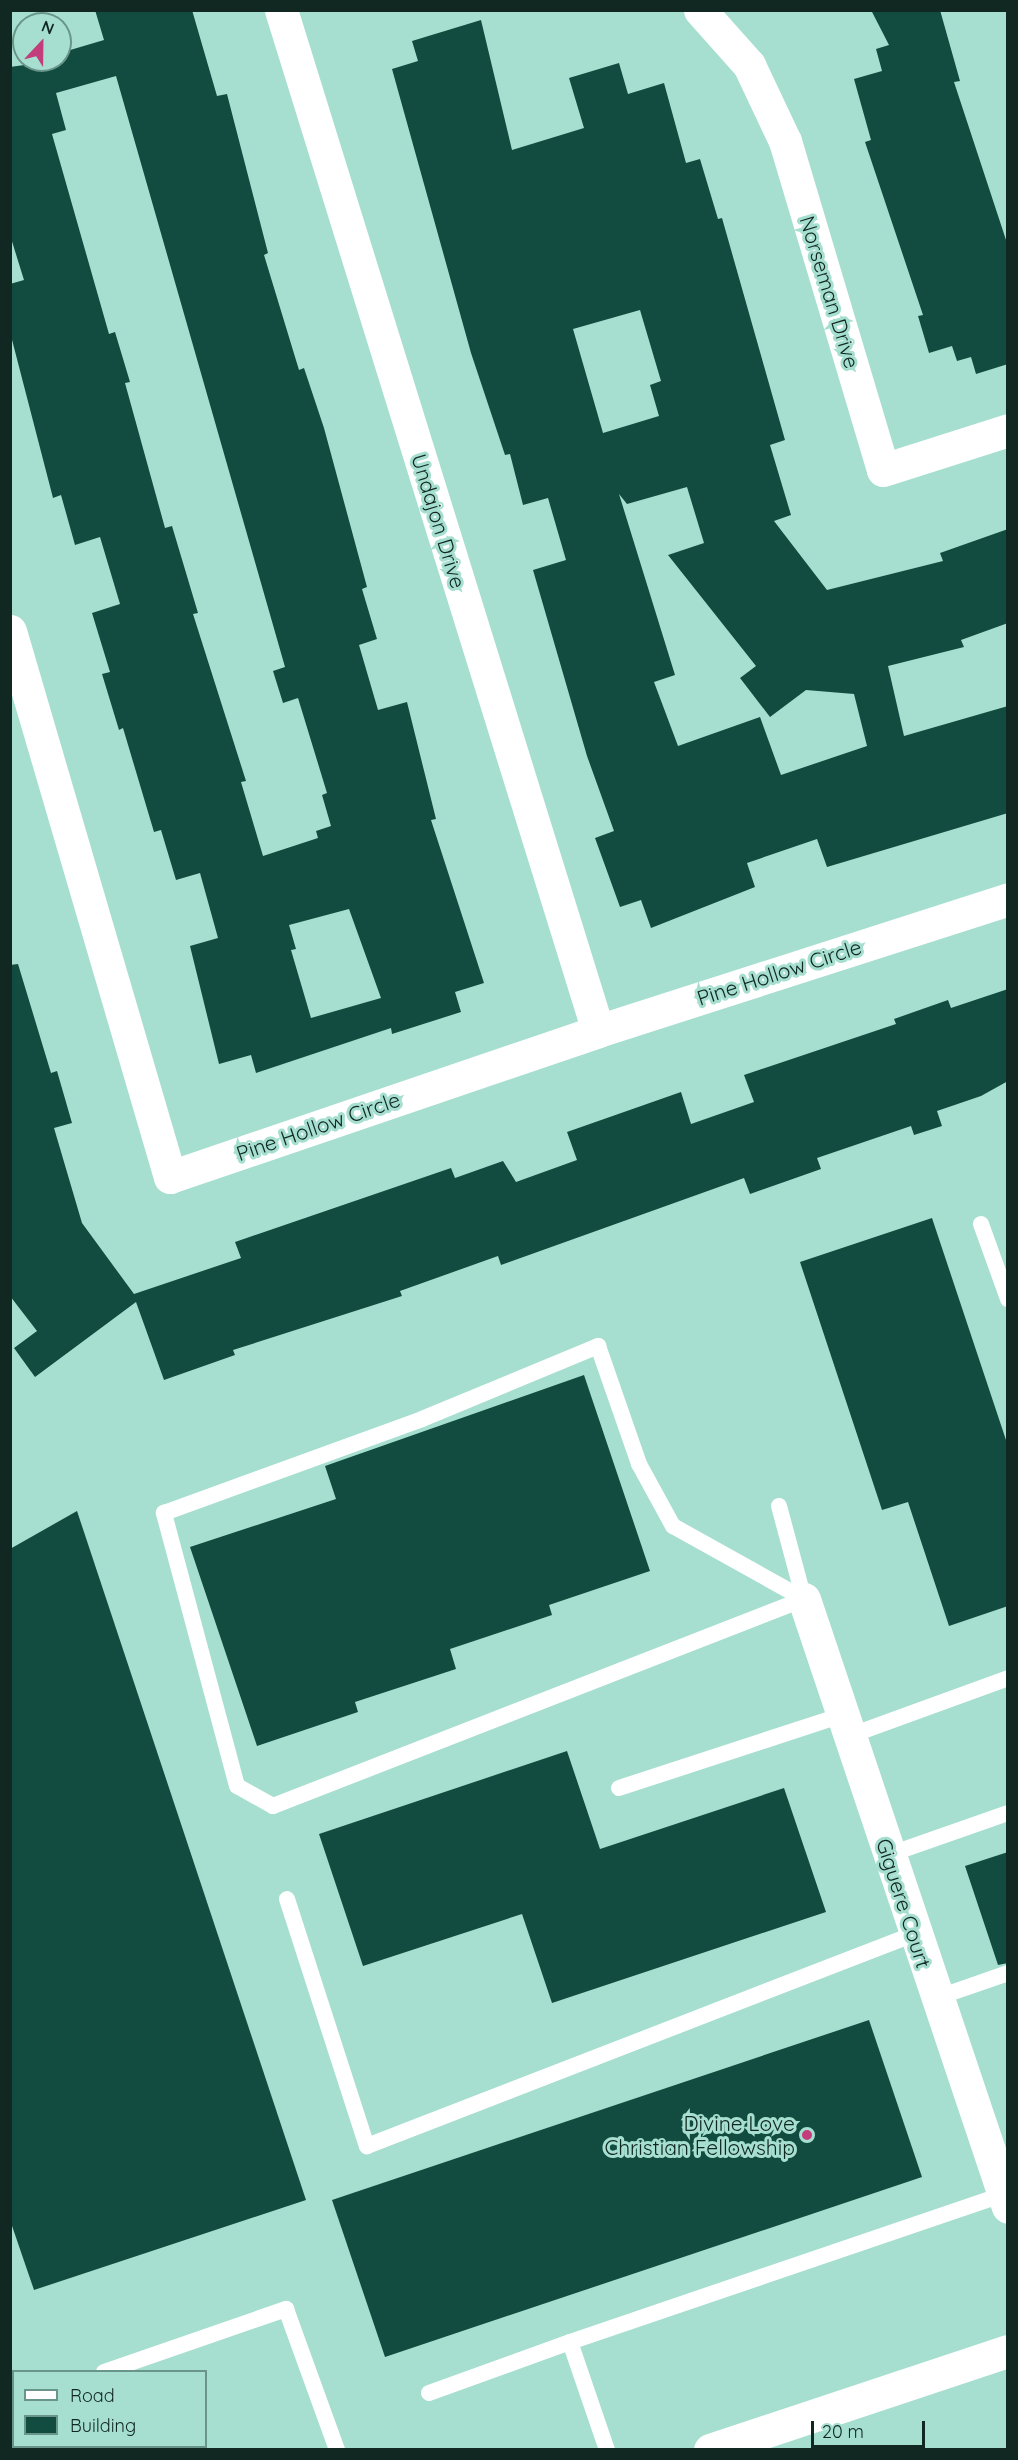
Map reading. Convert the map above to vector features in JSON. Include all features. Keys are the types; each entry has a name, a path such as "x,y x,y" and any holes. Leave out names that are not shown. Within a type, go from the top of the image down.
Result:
{"street":[{"name":"Undajon Drive","path":"281,10 598,1031"},
{"name":"Norseman Drive","path":"700,10 749,65 785,141 883,470 1008,430"},
{"name":"Pine Hollow Circle","path":"10,631 170,1177 598,1031 1008,899"},
{"name":"Giguere Court","path":"804,1599 914,1934 1006,2198"},
{"path":"719,2448 1008,2351"}],"lane":[{"path":"981,1224 1008,1299"},
{"path":"598,1346 639,1464 673,1526 804,1599 273,1806 237,1786 164,1513 422,1419 598,1346"},
{"path":"779,1506 804,1599"},
{"path":"619,1788 846,1726 1008,1678"},
{"path":"888,1855 1008,1813"},
{"path":"287,1899 368,2146 914,1934"},
{"path":"936,1998 1008,1973"},
{"path":"429,2393 570,2342 1006,2198"},
{"path":"110,2370 286,2309 337,2450"},
{"path":"570,2342 607,2450"}],"building":[{"path":"95,10 192,10 217,96 227,94 268,253 264,255 299,370 304,368 324,428 367,587 362,589 377,639 359,645 378,710 407,702 436,819 431,820 484,983 455,992 461,1012 392,1034 391,1028 256,1073 251,1055 219,1064 190,946 218,938 200,873 176,880 161,830 154,832 123,728 119,730 102,674 110,672 92,613 120,604 100,537 75,545 61,495 53,498 10,332 10,284 24,280 10,235 10,67 12,67 12,72 72,72 72,49 104,40","holes":["116,76 285,667 273,671 283,703 298,698 327,793 322,795 331,826 316,831 318,838 263,856 241,782 246,781 193,614 198,613 172,526 165,528 125,383 130,382 115,332 109,334 52,134 66,130 56,93","349,909 381,998 311,1018 291,950 296,949 289,925"]},
{"path":"871,10 940,10 960,81 954,82 1008,246 1008,364 976,374 971,357 957,361 952,346 929,353 918,316 923,315 865,142 871,140 854,79 882,71 876,49 889,45"},
{"path":"481,20 512,150 584,128 569,78 619,63 628,94 664,83 686,163 700,159 718,219 722,218 785,440 770,445 791,515 774,521 827,590 943,561 940,553 1008,529 1008,623 961,640 964,647 888,666 904,736 1008,706 1008,813 827,867 817,839 747,863 755,887 651,928 641,900 620,907 595,838 614,831 587,756 533,570 566,560 548,498 523,505 510,454 505,455 471,353 392,69 418,61 412,41","holes":["640,310 661,381 650,385 659,416 603,433 573,329","687,487 704,543 668,555 756,666 740,678 770,717 806,690 854,694 867,746 781,775 760,717 678,746 654,682 675,675 619,494 627,504"]},
{"path":"18,964 51,1073 57,1071 72,1123 54,1128 82,1223 134,1294 241,1258 235,1242 451,1168 455,1178 503,1161 516,1182 577,1160 567,1132 681,1092 691,1124 754,1102 744,1075 896,1024 894,1019 948,1000 951,1008 1008,989 1008,1081 981,1096 937,1111 942,1126 914,1135 911,1126 817,1158 821,1169 750,1194 744,1178 501,1265 498,1256 400,1291 402,1296 233,1350 235,1355 164,1380 136,1302 35,1377 14,1348 37,1331 10,1296 10,965"},
{"path":"932,1218 1008,1446 1008,1606 949,1626 908,1502 882,1510 800,1262"},
{"path":"584,1375 650,1571 549,1605 552,1615 450,1649 456,1669 355,1702 358,1712 257,1746 190,1547 336,1499 325,1466"},
{"path":"77,1511 306,2200 34,2290 10,2220 10,1549"},
{"path":"567,1751 600,1849 784,1788 826,1912 552,2003 522,1914 363,1966 319,1834"},
{"path":"1008,1852 1008,1963 998,1965 965,1866"},
{"path":"869,2020 922,2177 385,2357 332,2200"}],"place":[{"name":"Divine Love Christian Fellowship","path":"807,2135"}]}
